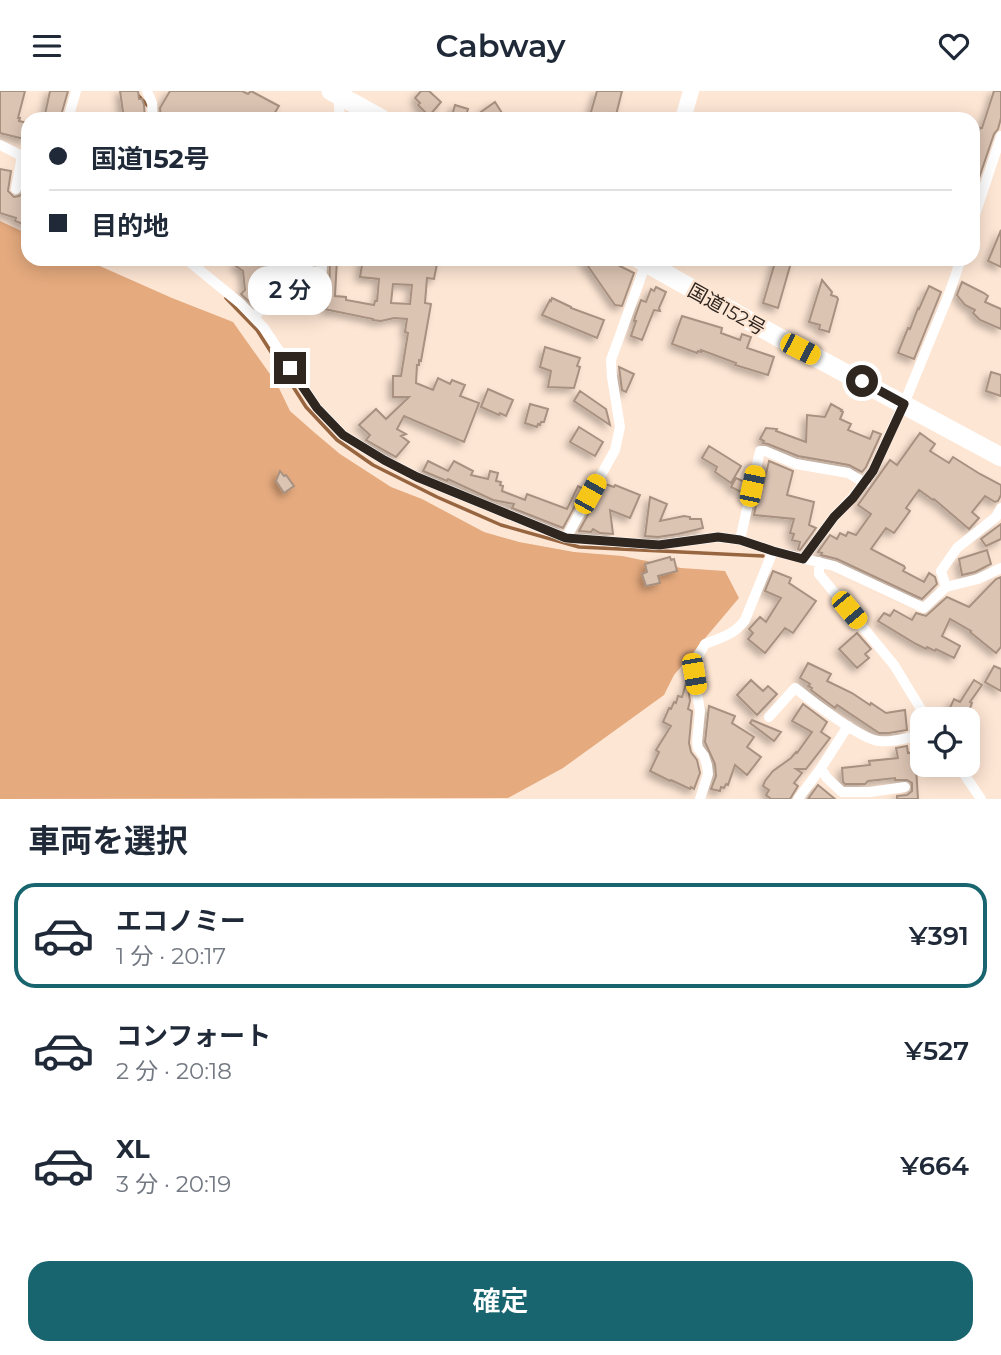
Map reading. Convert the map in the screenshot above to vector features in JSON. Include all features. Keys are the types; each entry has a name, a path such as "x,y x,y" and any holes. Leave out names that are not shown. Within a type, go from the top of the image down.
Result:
{"highway":[{"path":"335,93 369,112"},
{"name":"国道152号","path":"654,266 778,337 1001,457"}],"street":[{"path":"70,112 76,91"},
{"path":"147,91 153,112"},
{"path":"685,112 691,91"},
{"path":"335,93 339,112"},
{"path":"980,200 1001,136"},
{"path":"0,145 21,155"},
{"path":"16,189 21,165"},
{"path":"195,266 240,303 264,328 317,408 343,435 417,477 566,538 659,545 718,537 740,540 834,566 924,608 946,587 978,579 1001,568"},
{"path":"254,317 271,300 321,302 322,266"},
{"path":"566,538 615,450 620,428 611,360 642,266"},
{"path":"803,559 873,471 904,404 959,266"},
{"path":"740,540 760,451 796,464 848,474 864,483"},
{"path":"946,587 941,571 957,548 996,517 1001,508"},
{"path":"700,799 708,774 697,742 700,711 694,674 696,660 705,644 740,628 773,551"},
{"path":"820,562 819,574 894,665 920,707"},
{"path":"769,717 795,688 874,741 888,742 910,737"},
{"path":"798,799 848,726"},
{"path":"821,768 842,792 870,792 905,787"},
{"path":"966,777 981,799"}],"shaded area":[{"path":"0,221 21,231 21,266 100,266 233,322 277,384 290,411 340,454 391,487 422,499 484,532 519,542 574,552 622,556 681,568 725,571 739,598 674,675 664,695 563,768 508,798 0,799"}],"building":[{"path":"0,91 25,91 18,118 21,121 21,138 0,133"},
{"path":"50,91 68,91 62,112 46,112"},
{"path":"120,91 138,91 144,112 123,112"},
{"path":"170,91 242,91 248,94 251,91 279,106 275,112 160,112"},
{"path":"421,91 429,91 441,102 432,112 425,112 415,98"},
{"path":"597,91 622,91 617,112 591,112"},
{"path":"994,91 1001,91 1001,118 980,175 980,128"},
{"path":"495,102 501,112 481,112"},
{"path":"455,105 468,109 467,112 453,112"},
{"path":"0,169 11,171 8,191 14,197 21,195 21,223 15,221 16,218 0,213"},
{"path":"1001,230 1001,267 988,261"},
{"path":"236,266 314,266 313,294 269,293 254,306 241,294 245,290 243,271"},
{"path":"330,266 337,266 335,296 374,305 377,301 379,279 360,277 362,266 437,266 434,279 427,278 425,303 431,304 421,361 419,360 417,365 416,383 433,390 438,378 450,384 452,380 465,385 460,396 479,403 464,442 404,416 397,429 406,434 401,436 409,442 396,457 366,440 370,435 359,425 376,409 386,419 409,397 393,397 393,376 401,376 408,333 405,332 407,319 373,320 324,309 327,307","holes":["393,284 412,285 410,304 391,303"]},
{"path":"588,266 620,266 634,273 622,306 615,305"},
{"path":"774,266 790,266 778,308 763,303"},
{"path":"822,280 832,292 831,295 838,299 829,332 819,329 820,325 809,322"},
{"path":"962,282 984,293 988,296 985,302 1001,309 1001,329 980,320 973,313 975,310 960,299 957,295"},
{"path":"929,286 941,292 914,359 898,353"},
{"path":"656,287 666,292 660,311 654,310 642,340 631,336 641,300 646,302 651,289 654,291"},
{"path":"552,298 604,320 597,338 542,315"},
{"path":"682,316 722,328 721,333 740,340 742,334 751,337 747,348 774,357 768,375 735,365 736,363 701,350 697,353 672,344"},
{"path":"545,347 580,358 574,388 548,387 551,371 540,367"},
{"path":"619,367 634,374 626,392 622,390"},
{"path":"991,372 1001,375 1001,396 986,391"},
{"path":"488,389 513,400 506,416 481,407"},
{"path":"580,391 606,409 610,425 574,401"},
{"path":"530,404 548,409 544,422 537,427 525,423"},
{"path":"831,404 842,410 840,419 851,424 848,430 870,439 873,431 881,434 862,472 849,465 798,456 763,443 760,439 766,428 777,429 776,431 806,442 807,415 825,417"},
{"path":"579,427 603,442 595,456 570,442"},
{"path":"920,433 935,444 930,451 949,463 953,457 1001,485 998,501 985,496 972,512 979,518 969,529 934,499 919,490 906,508 910,511 894,533 886,528 871,549 904,566 903,571 924,582 929,573 935,577 937,584 922,599 818,552 830,535 837,539 840,533 846,536 848,532 856,535 871,514 858,505 890,460 897,465"},
{"path":"709,446 741,466 731,483 715,472 717,467 702,458"},
{"path":"428,461 448,471 454,461 473,471 471,475 488,479 490,471 498,473 496,481 501,482 502,491 525,500 527,494 567,509 578,486 584,489 563,528 512,508 514,504 493,500 448,479 447,481 423,471"},
{"path":"769,461 793,471 787,495 814,502 809,525 816,528 800,550 800,542 792,540 794,534 790,533 794,519 754,515"},
{"path":"280,471 294,486 284,493 276,481"},
{"path":"736,478 745,482 743,493 731,487"},
{"path":"605,484 640,495 630,518 610,510 613,534 600,533 593,529 591,532 579,531"},
{"path":"650,497 667,504 660,521 684,516 701,519 703,528 658,537 645,536"},
{"path":"1001,524 1001,539 986,546 981,539"},
{"path":"987,550 991,564 962,575 959,559"},
{"path":"670,557 671,560 674,559 677,571 658,576 660,583 646,586 642,574 647,572 645,564"},
{"path":"773,571 791,578 789,583 816,601 793,633 785,628 765,653 748,639 753,633 749,629 760,617 766,622 781,598 765,591"},
{"path":"1001,577 1001,647 996,653 971,631 950,619 942,636 960,646 954,658 936,649 926,649 878,621 884,613 890,616 894,610 912,620 916,613 926,616 947,597 969,607"},
{"path":"857,633 871,649 865,654 869,658 857,668 839,649"},
{"path":"808,663 831,674 827,681 886,713 905,710 907,730 879,733 837,705 835,708 800,678"},
{"path":"994,666 1001,669 1001,691 985,682"},
{"path":"687,680 690,701 688,709 692,711 689,743 700,773 694,789 650,771 659,752 656,750 671,726 663,722 678,696 682,697"},
{"path":"751,680 763,691 768,686 777,694 757,715 737,695"},
{"path":"974,680 982,685 970,702 970,707 950,707 954,699 960,702"},
{"path":"803,704 827,722 821,732 830,738 806,769 796,769 802,773 794,783 798,786 790,799 771,799 766,795 769,790 763,786 765,781 773,771 797,753 812,732 792,721"},
{"path":"709,706 735,716 732,723 754,737 747,747 761,757 747,775 735,765 728,785 721,787 720,791 711,789 716,776 715,764 705,742"},
{"path":"752,720 781,732 774,741 750,723"},
{"path":"907,746 910,753 910,777 917,777 918,799 897,799 897,796 907,795 912,791 912,783 907,780 895,778 868,781 865,784 843,782 842,768 870,765 869,761 898,758 896,748"},
{"path":"818,785 835,799 808,799"}],"waterway":[{"path":"134,91 148,106"},
{"path":"226,298 257,330 306,407 337,440 373,465 437,497 501,525 579,547 763,556"}],"route":[{"path":"290,368 317,408 343,435 417,477 566,538 659,545 718,537 740,540 803,559 873,471 904,404 862,381"}]}
